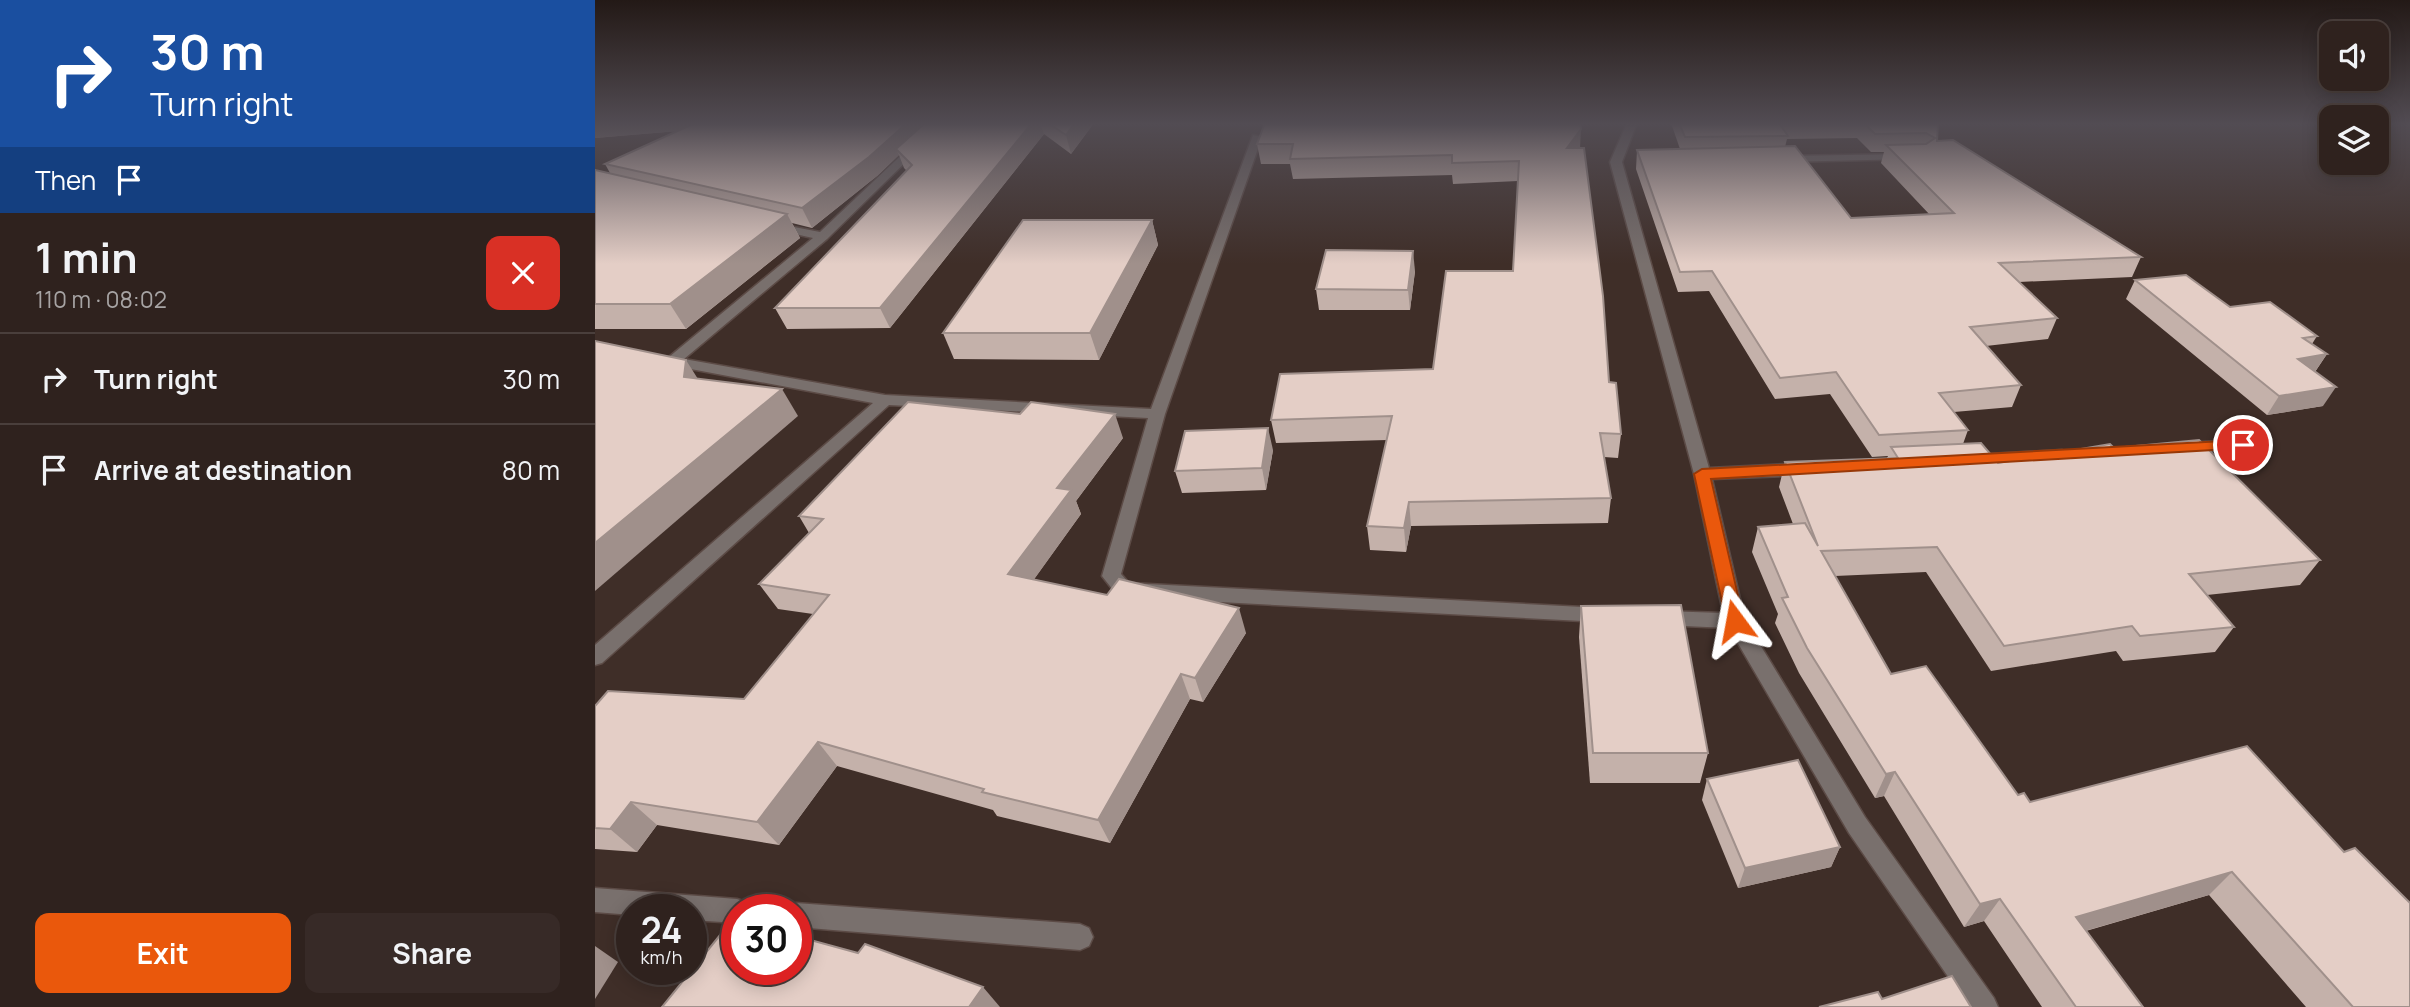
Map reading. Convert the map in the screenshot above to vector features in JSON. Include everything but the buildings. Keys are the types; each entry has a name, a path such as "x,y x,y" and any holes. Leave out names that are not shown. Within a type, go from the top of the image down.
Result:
{"street":[{"path":"673,361 823,236 892,170"},
{"path":"1245,170 1157,414 1111,576 1124,590 1735,621"},
{"path":"1625,170 1702,474 1735,621 1857,825 1985,1007"},
{"path":"756,221 823,236"},
{"path":"647,357 885,400 1157,414"},
{"path":"595,657 885,400"},
{"path":"2160,450 2243,445"},
{"path":"1952,461 2077,454"},
{"path":"1702,474 1827,467"},
{"path":"595,900 721,910"},
{"path":"812,916 1080,937"}],"route":[{"path":"1735,621 1702,474 2243,445"}]}
